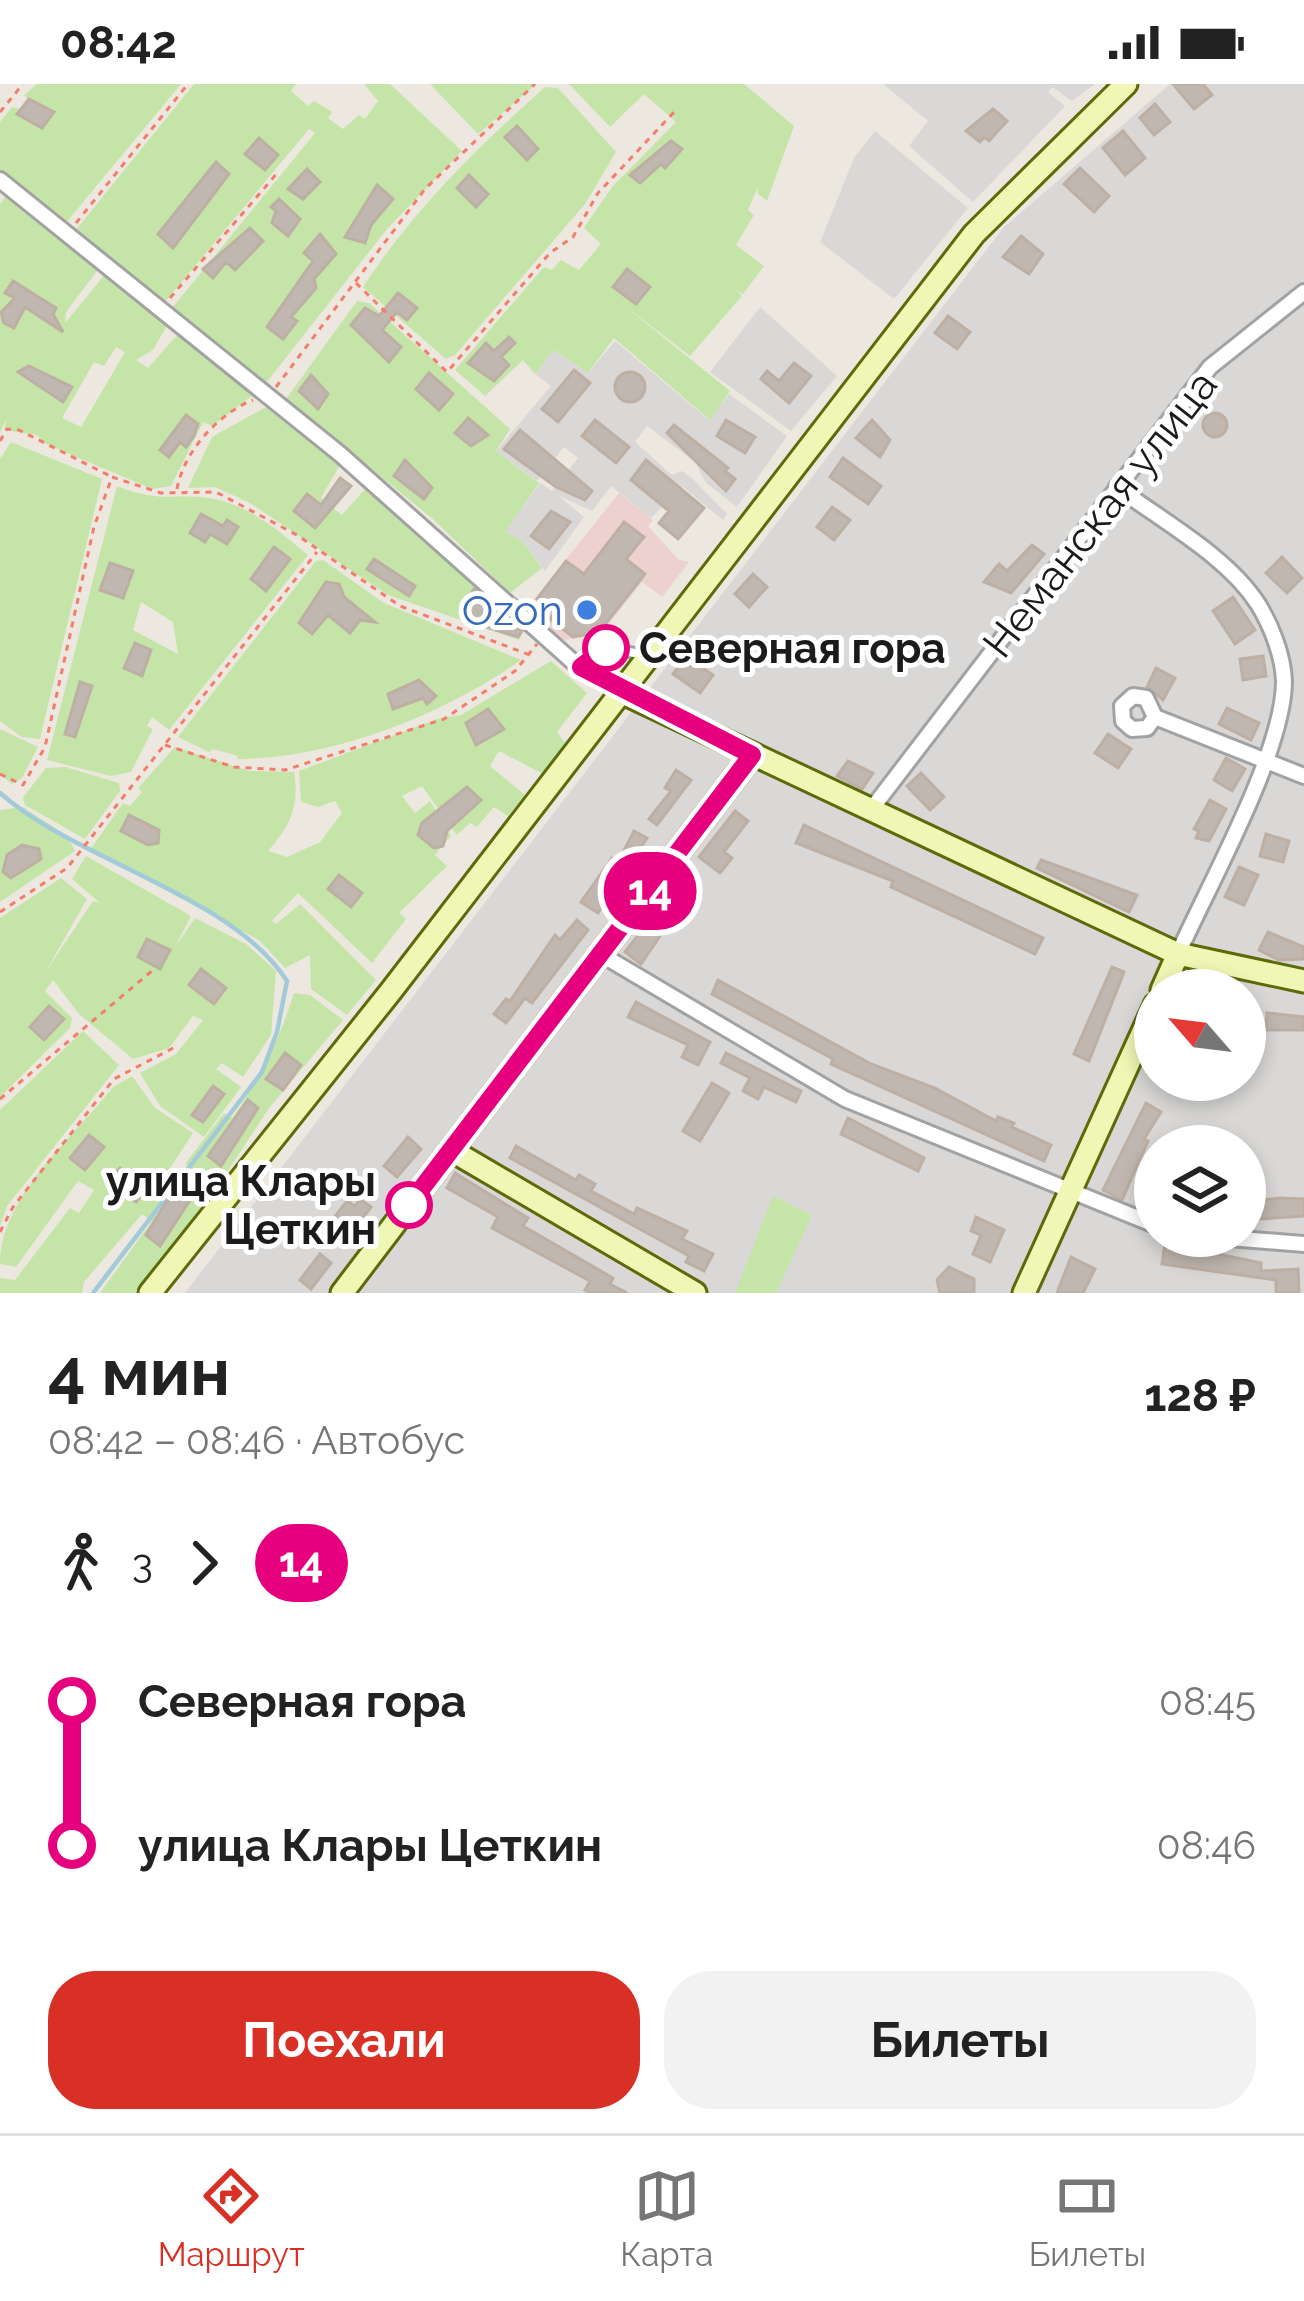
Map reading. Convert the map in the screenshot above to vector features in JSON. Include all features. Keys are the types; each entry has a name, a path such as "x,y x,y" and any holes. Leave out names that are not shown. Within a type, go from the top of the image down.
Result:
{"street":[{"path":"150,1293 392,991 974,234 1126,84"},
{"path":"0,180 439,538 581,667 621,692 1178,954 1304,981"},
{"name":"Неманская улица","path":"870,811 1210,368 1303,296"},
{"path":"1117,487 1230,574 1265,617 1284,682 1263,764 1171,969"},
{"path":"1155,717 1263,764 1304,776"},
{"path":"342,1293 752,755"},
{"path":"602,955 845,1099 1134,1217"},
{"path":"1024,1293 1134,1050"},
{"path":"452,1150 694,1293"},
{"path":"1266,1241 1304,1244"}],"lane":[{"path":"581,667 606,648 648,656"}],"path":[{"path":"0,112 22,84"},
{"path":"69,235 93,196 188,84"},
{"path":"176,492 191,453 217,423 248,401 269,396 425,189 535,84"},
{"path":"355,281 447,372 550,253 573,237 598,193 676,110"},
{"path":"162,309 279,172"},
{"path":"0,441 7,429 19,430 112,477 160,493 216,492 277,523 400,606 530,655 444,719 285,770 234,766 164,744"},
{"path":"0,774 23,785 46,747 94,527 112,477"},
{"path":"0,912 67,868 317,552"},
{"path":"0,1099 153,970"},
{"path":"0,1232 13,1207 114,1079 177,1046"}],"shaded area":[{"path":"883,84 1095,84 1072,101 1052,87 1048,92 1065,106 973,202 909,146 928,121"},
{"path":"1170,84 1304,84 1304,1293 185,1293 1004,227"},
{"path":"875,131 968,208 894,299 820,242 854,158"},
{"path":"760,307 837,376 791,431 710,372"},
{"path":"615,341 709,420 729,394 787,436 737,507 706,483 695,462 647,426 635,442 672,475 682,471 693,479 727,514 723,520 683,487 651,518 611,486 592,511 559,496 584,517 545,571 522,541 504,532 540,483 552,491 578,458 564,447 537,481 496,451 551,386 535,374 554,350 588,373"},
{"path":"619,493 653,520 648,526 678,559 689,562 662,597 642,582 600,635 562,640 551,633 532,602"}],"green space":[{"path":"37,84 181,84 65,224 0,171 0,122 12,107 20,109 28,99 24,95"},
{"path":"194,84 296,84 291,91 308,106 314,101 332,112 328,118 343,129 359,115 365,119 378,101 364,84 390,84 462,151 387,229 266,383 172,308 315,133 309,129 165,302 75,231"},
{"path":"430,84 536,84 478,134"},
{"path":"569,84 744,84 794,126 767,201 758,194 758,187 748,210 754,215 736,245 764,266 743,294 735,289 742,296 690,356 621,303 730,391 710,420 614,338 588,373 554,350 535,374 523,360 485,396 455,370 544,267 552,270 561,260 579,270 601,244 584,228 612,187 676,122 644,94 610,127"},
{"path":"545,87 558,88 616,152 585,204 455,355 446,359 363,287 447,181"},
{"path":"6,196 100,267 66,312 65,323 107,272 168,324 153,350 136,360 148,368 179,333 252,396 212,426 203,422 171,486 152,489 46,444 37,435 4,430 7,418 0,433 0,204","holes":["116,347 125,352 81,427 62,418 94,362 104,366"]},
{"path":"357,301 369,303 510,429 496,451 539,483 505,532 522,541 542,568 510,593 434,520 286,399"},
{"path":"266,407 340,465 321,498 342,515 367,487 525,628 519,640 388,595 250,503 215,487 188,488 212,437"},
{"path":"11,442 102,479 40,739 22,737 0,721 0,459"},
{"path":"117,486 147,495 231,504 308,555 169,730 152,717 147,726 153,729 131,772 111,776 47,760","holes":["141,602 173,622 178,654 133,630"]},
{"path":"323,560 384,603 521,660 422,715 310,751 236,759 238,756 209,752 178,737 316,561"},
{"path":"551,661 587,693 557,732 565,743 543,774 499,751 490,766 525,795 508,816 494,807 477,827 470,823 457,835 422,786 402,796 415,813 430,801 451,836 435,855 447,866 399,913 406,919 372,963 298,893 272,921 276,924 300,904 376,980 347,1015 311,989 310,955 285,968 259,940 90,850 123,803 130,806 142,792 138,788 175,747 249,771 294,772 292,815 268,851 287,857 320,842 342,813 335,801 318,807 301,802 299,771 437,719 461,715"},
{"path":"0,729 38,747 22,778 12,784 0,774"},
{"path":"65,767 119,783 120,791 85,839 25,805 23,797 46,768"},
{"path":"23,807 67,836 75,851 0,902 0,810"},
{"path":"86,856 191,916 175,947 195,918 246,944 276,971 271,1035 243,1077 222,1063 216,1069 241,1087 204,1137 160,1106 140,1073 176,1054 203,1020 193,1016 169,1048 133,1059 79,1014 53,980 45,991 72,1018 70,1028 0,1097 0,918 61,878 87,899 46,971 93,901 100,903 72,879"},
{"path":"294,993 310,995 343,1020 269,1108 218,1186 185,1164 224,1113 232,1118 242,1103 268,1058"},
{"path":"83,1031 119,1065 7,1206 0,1226 0,1110"},
{"path":"132,1076 155,1108 193,1133 163,1179 169,1173 194,1174 216,1188 135,1293 100,1293 152,1221 142,1214 84,1282 82,1293 0,1293 0,1278 15,1280 70,1208 79,1213 94,1190 78,1181 16,1267 0,1264 3,1239 25,1192 112,1088"},
{"path":"773,1196 812,1215 776,1293 735,1293"}],"building":[{"path":"1173,84 1203,84 1212,95 1194,109"},
{"path":"29,99 54,112 42,128 17,114"},
{"path":"1155,104 1170,122 1154,135 1140,118"},
{"path":"993,109 1007,121 989,141 984,137 980,142 966,131"},
{"path":"517,126 538,149 527,160 505,137"},
{"path":"1123,131 1145,158 1125,175 1103,148"},
{"path":"259,138 278,155 265,170 245,154"},
{"path":"671,141 682,149 665,168 661,164 640,183 630,175"},
{"path":"216,162 229,174 173,248 158,234"},
{"path":"1080,168 1109,196 1094,212 1064,184"},
{"path":"307,169 320,182 303,199 288,189"},
{"path":"469,175 488,194 476,207 457,188"},
{"path":"377,185 393,199 371,225 365,243 345,237"},
{"path":"279,199 300,219 288,236 272,223 276,211 271,207"},
{"path":"250,228 263,241 235,270 226,262 213,278 203,269"},
{"path":"320,234 336,254 314,279 316,288 291,317 297,321 283,339 267,327 313,261 304,253"},
{"path":"1021,236 1043,254 1029,274 1003,257"},
{"path":"627,269 650,287 636,304 613,287"},
{"path":"13,281 56,308 53,314 63,332 25,307 14,328 4,323 1,312 15,298 5,293"},
{"path":"398,293 417,308 407,320 397,312 382,330 401,347 389,362 351,325 365,308 379,316"},
{"path":"948,316 970,332 957,349 935,333"},
{"path":"509,337 515,343 501,357 509,365 494,381 468,363 486,343 494,351"},
{"path":"794,363 811,376 789,403 761,379 767,371 779,381"},
{"path":"29,366 72,387 63,402 18,372"},
{"path":"574,370 590,383 558,422 542,409"},
{"path":"630,372 641,376 645,387 641,398 630,402 619,398 615,387 619,376"},
{"path":"429,373 453,394 439,410 416,389"},
{"path":"311,375 328,394 318,409 299,391"},
{"path":"1215,413 1224,416 1224,434 1215,437 1206,434 1203,425 1206,416"},
{"path":"186,415 198,424 194,436 186,447 180,442 169,457 160,450"},
{"path":"468,418 488,435 471,446 455,433"},
{"path":"595,420 629,447 616,463 582,436"},
{"path":"726,420 755,437 745,453 717,436"},
{"path":"872,420 890,440 880,457 856,438"},
{"path":"674,425 728,468 725,471 735,479 726,491 667,433"},
{"path":"520,430 592,491 585,500 556,487 504,449"},
{"path":"843,458 881,486 868,504 830,477"},
{"path":"405,460 432,488 424,499 394,476"},
{"path":"646,460 704,508 678,539 659,523 669,511 631,480"},
{"path":"340,478 351,486 315,528 294,511 307,494 321,505"},
{"path":"832,507 850,520 834,540 817,527"},
{"path":"551,511 570,522 549,549 531,536"},
{"path":"201,514 223,526 227,520 238,527 227,544 210,534 205,542 190,533"},
{"path":"624,522 644,537 626,559 645,574 599,632 573,637 550,619 554,612 537,599 566,561 584,574"},
{"path":"1032,545 1044,554 1011,593 984,582 999,564 1007,571"},
{"path":"274,547 290,559 266,591 251,579"},
{"path":"1282,557 1302,578 1287,593 1266,573"},
{"path":"374,559 415,586 409,596 367,569"},
{"path":"110,563 133,571 123,598 100,590"},
{"path":"753,574 767,587 749,607 735,594"},
{"path":"326,582 339,584 344,597 375,622 360,620 350,633 328,615 312,634 299,623"},
{"path":"474,589 487,600 484,605 522,631 518,637 486,627 460,610"},
{"path":"1233,597 1255,630 1235,644 1213,611"},
{"path":"135,643 151,650 142,676 124,668"},
{"path":"686,656 713,675 700,693 673,674"},
{"path":"1263,656 1266,676 1243,680 1240,659"},
{"path":"1156,668 1175,678 1163,700 1147,687"},
{"path":"419,680 436,696 427,704 423,698 393,709 388,694"},
{"path":"80,682 92,686 75,737 65,734"},
{"path":"1227,708 1259,723 1251,740 1219,724"},
{"path":"488,709 504,729 476,745 466,723"},
{"path":"1108,734 1131,749 1118,768 1095,753"},
{"path":"1226,758 1245,769 1232,791 1214,780"},
{"path":"848,761 873,773 862,789 837,776"},
{"path":"676,770 691,780 657,825 649,819 671,791 665,788"},
{"path":"921,773 944,797 930,810 907,786"},
{"path":"467,787 481,800 447,831 443,846 434,848 418,835 422,823"},
{"path":"1210,800 1226,809 1209,841 1196,838 1199,831 1194,829"},
{"path":"735,811 748,821 724,852 732,858 720,873 699,857"},
{"path":"129,815 159,830 158,843 148,845 121,831"},
{"path":"804,825 1043,938 1035,954 891,887 893,881 796,843"},
{"path":"634,831 647,838 598,913 581,902 612,858 618,862"},
{"path":"1266,834 1289,841 1283,862 1260,856"},
{"path":"22,845 39,849 41,859 11,878 3,872 7,855"},
{"path":"1041,860 1137,895 1129,912 1037,868"},
{"path":"1239,867 1258,875 1244,905 1225,897"},
{"path":"339,875 362,893 351,907 328,889"},
{"path":"665,901 677,911 641,964 625,952"},
{"path":"577,920 588,930 532,1003 525,998 506,1023 494,1014 506,999 510,1001 555,935 560,940"},
{"path":"1268,932 1304,947 1304,959 1279,960 1259,950"},
{"path":"147,939 170,950 160,969 138,957"},
{"path":"1112,967 1124,972 1089,1061 1074,1054"},
{"path":"201,969 226,988 214,1004 189,985"},
{"path":"718,980 871,1064 935,1088 996,1121 998,1117 1014,1123 1012,1127 1051,1145 1044,1161 831,1064 833,1059 712,994"},
{"path":"636,1002 710,1042 698,1065 682,1057 688,1045 628,1017"},
{"path":"49,1006 64,1019 44,1040 30,1027"},
{"path":"1267,1013 1304,1017 1304,1030 1266,1030"},
{"path":"285,1053 301,1065 283,1090 266,1079"},
{"path":"726,1053 801,1091 796,1102 764,1087 758,1099 743,1091 750,1078 721,1063"},
{"path":"712,1083 729,1093 700,1141 683,1131"},
{"path":"213,1086 224,1094 203,1122 192,1115"},
{"path":"248,1100 258,1108 221,1166 208,1156"},
{"path":"1146,1103 1161,1112 1153,1125 1135,1125"},
{"path":"848,1118 924,1158 918,1171 841,1134"},
{"path":"1134,1127 1134,1173 1122,1200 1103,1190"},
{"path":"89,1135 104,1147 85,1170 70,1158"},
{"path":"408,1137 421,1149 397,1177 384,1166"},
{"path":"516,1146 576,1180 579,1175 595,1184 591,1191 634,1214 637,1208 687,1231 682,1239 713,1254 704,1271 686,1262 689,1256 510,1158"},
{"path":"120,1168 147,1188 136,1202 109,1182"},
{"path":"455,1173 528,1218 523,1226 613,1278 610,1284 627,1293 591,1293 585,1290 590,1281 492,1228 498,1217 447,1188"},
{"path":"175,1188 190,1200 160,1246 146,1235"},
{"path":"360,1199 371,1207 347,1239 333,1219 347,1201 355,1206"},
{"path":"1304,1199 1304,1216 1266,1219 1266,1200"},
{"path":"976,1217 1004,1230 990,1262 973,1254 981,1235 971,1231"},
{"path":"320,1254 331,1263 311,1289 300,1280"},
{"path":"1071,1257 1095,1269 1083,1293 1057,1293"},
{"path":"1163,1257 1232,1257 1261,1263 1261,1271 1298,1269 1299,1293 1276,1293 1276,1280 1162,1264"},
{"path":"949,1267 974,1279 974,1293 940,1293 937,1280"}],"waterway":[{"path":"0,793 70,839 230,925 262,951 287,981 277,1032 262,1072 93,1293"}],"bus line":[{"name":"14","path":"409,1205 752,755 621,692 581,667 606,648"}],"place":[{"name":"Ozon","path":"587,610"},
{"name":"Северная гора","path":"606,648"},
{"name":"улица Клары Цеткин","path":"409,1205"}]}
